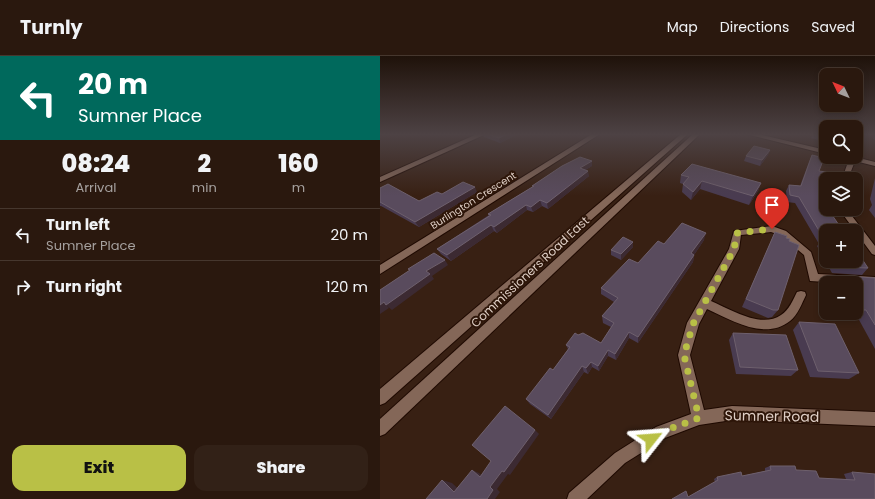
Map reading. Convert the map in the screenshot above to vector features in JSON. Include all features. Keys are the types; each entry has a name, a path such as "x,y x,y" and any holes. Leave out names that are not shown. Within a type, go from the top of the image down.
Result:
{"street":[{"path":"380,180 437,155"},
{"name":"Burlington Crescent","path":"380,270 564,155"},
{"name":"Commissioners Road East","path":"380,398 661,155"},
{"name":"Commissioners Road East","path":"380,429 676,155"},
{"path":"863,160 875,164"},
{"path":"848,216 875,252"},
{"path":"699,418 684,355 693,324 734,249 737,233 772,229 783,233 808,254 814,278 875,281"},
{"path":"705,303 748,322 768,325 778,323 787,318 801,295"},
{"name":"Sumner Road","path":"575,499 620,458 661,432 699,418 732,413 875,419"}],"building":[{"path":"747,155 766,155 762,160 746,156"},
{"path":"812,155 819,157 819,164 822,164 819,171 827,172 819,172 819,216 833,216 838,224 819,224 819,231 799,197 790,195 789,185 801,186"},
{"path":"580,157 592,161 580,168 588,171 547,203 540,200 531,207 526,205 494,227 491,225 447,255 437,249 491,215 488,214 534,186 532,186 562,166"},
{"path":"692,164 761,183 753,196 702,181 693,192 683,184 689,177 681,175"},
{"path":"463,182 475,187 415,222 380,202 380,188 388,184 419,201 437,192 442,194"},
{"path":"682,223 706,233 691,253 694,255 638,337 629,332 615,354 608,350 598,366 591,362 586,368 582,366 548,415 526,399 550,368 553,370 570,347 566,345 575,333 578,335 583,333 601,343 614,323 602,316 618,298 601,288 629,259 638,263 658,241 664,244"},
{"path":"775,232 787,236 786,238 790,239 789,241 799,245 778,310 773,310 746,299"},
{"path":"623,237 633,242 621,254 611,250"},
{"path":"434,253 445,260 426,271 430,274 386,305 384,302 380,305 380,290 410,270 408,269"},
{"path":"863,260 868,268 863,268"},
{"path":"863,277 875,278 875,325 866,310 863,310"},
{"path":"799,322 835,324 859,373 818,371"},
{"path":"733,333 786,335 798,370 740,367"},
{"path":"505,406 535,430 504,472 502,471 490,487 493,490 487,499 426,499 442,480 454,492 472,470 480,477 491,461 472,445"},
{"path":"770,466 795,466 796,470 816,471 819,478 855,480 852,472 875,474 875,499 672,499 686,491 688,497 718,480 717,477 741,472 742,476 771,470"}],"route":[{"path":"651,439 661,432 699,418 684,355 693,324 734,249 737,233 772,229"}]}
